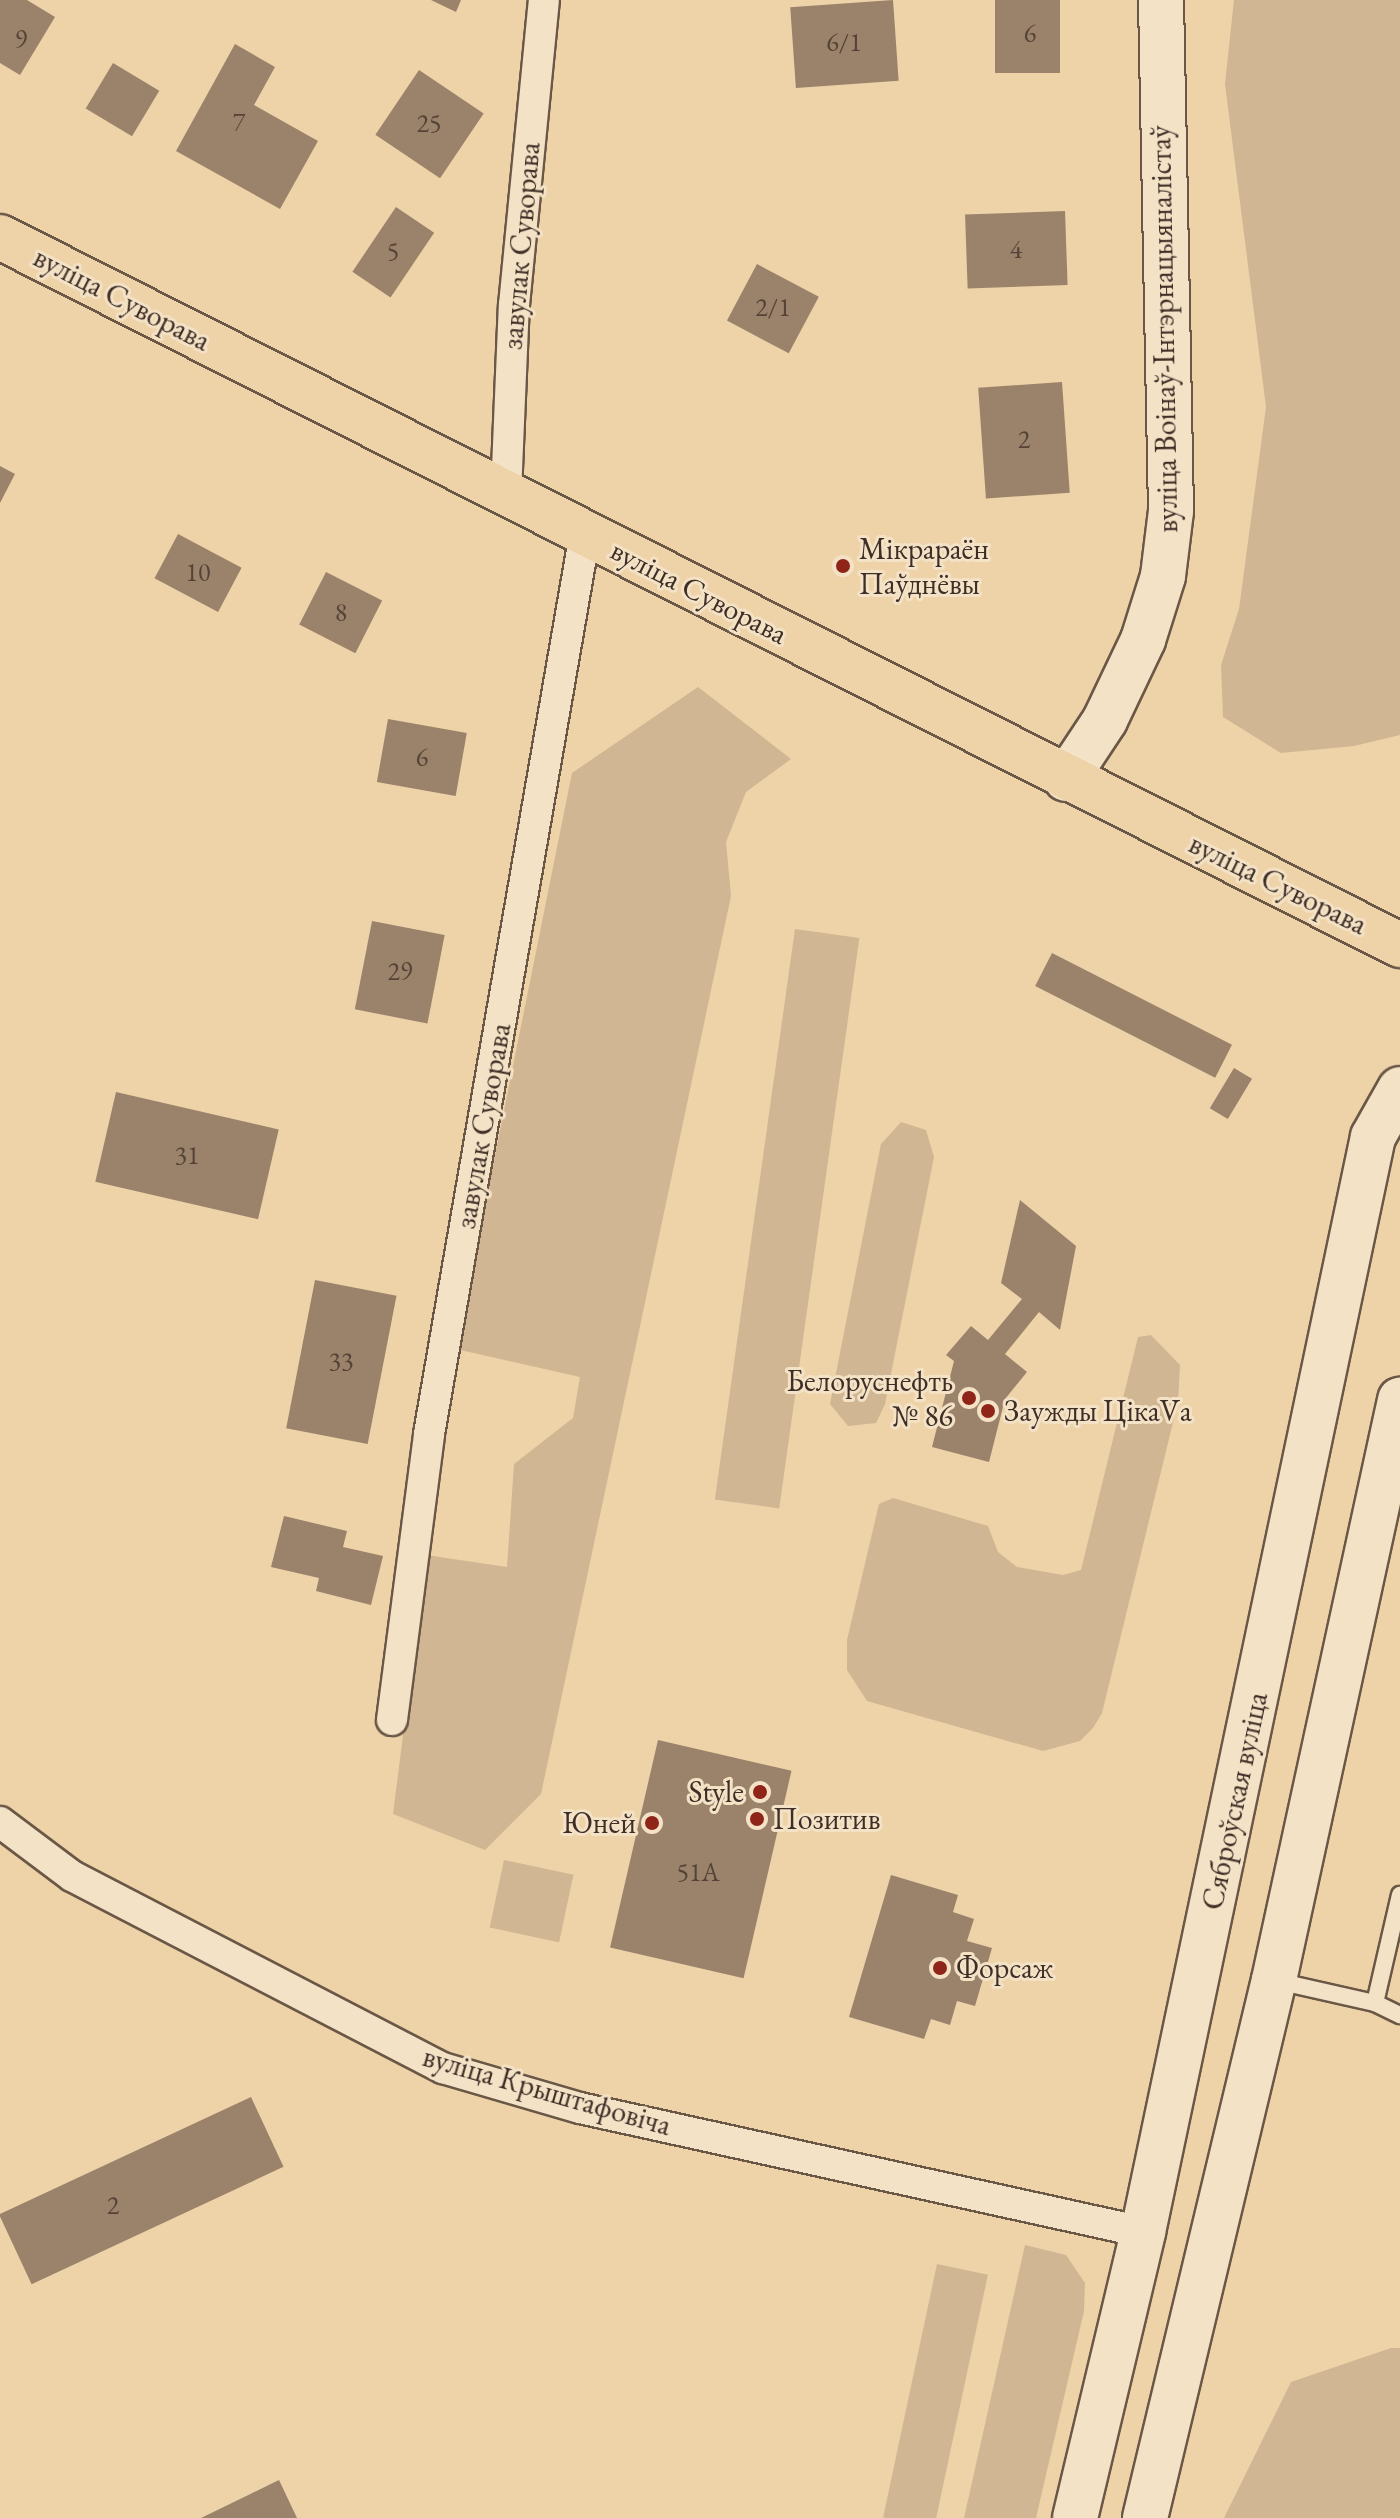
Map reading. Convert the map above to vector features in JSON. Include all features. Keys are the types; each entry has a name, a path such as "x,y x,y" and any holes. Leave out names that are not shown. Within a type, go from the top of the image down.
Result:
{"main road":[{"name":"вуліца Воінаў-Інтэрнацыяналістаў","path":"1066,779 1105,720 1143,640 1163,576 1171,511 1161,0"},
{"name":"вуліца Суворава","path":"0,237 1066,779 1400,945"},
{"name":"Сяброўская вуліца","path":"1075,2518 1143,2232 1373,1137 1400,1089"},
{"path":"1145,2518 1274,1980 1400,1400"}],"street":[{"name":"завулак Суворава","path":"506,493 514,305 544,0"},
{"name":"завулак Суворава","path":"392,1720 429,1434 585,534"},
{"name":"вуліца Крыштафовіча","path":"0,1822 72,1876 443,2068 580,2108 1143,2232"}],"lane":[{"path":"1375,2003 1400,1895"},
{"path":"1274,1980 1375,2003 1400,2015"}],"shaded area":[{"path":"1234,0 1400,0 1400,735 1354,746 1281,753 1223,717 1221,665 1239,609 1266,407 1225,84"},
{"path":"698,687 791,759 746,792 726,842 731,896 541,1794 485,1850 393,1814 426,1555 507,1567 514,1464 573,1418 580,1377 456,1349 572,773"},
{"path":"795,929 859,938 779,1508 715,1499"},
{"path":"901,1122 926,1130 934,1157 885,1404 876,1423 848,1426 830,1404 881,1144"},
{"path":"1151,1335 1180,1365 1178,1402 1102,1713 1093,1728 1080,1741 1043,1751 867,1701 847,1670 847,1640 879,1504 893,1498 988,1526 998,1552 1017,1567 1063,1575 1081,1570 1138,1337"},
{"path":"504,1860 573,1875 559,1942 490,1927"},
{"path":"1025,2245 1066,2255 1085,2283 1084,2311 1036,2518 964,2518"},
{"path":"937,2264 988,2275 936,2518 883,2517"},
{"path":"1391,2348 1400,2348 1400,2518 1224,2518 1291,2382"}],"building":[{"path":"0,0 27,0 55,17 20,75 0,63"},
{"path":"431,0 461,0 456,12"},
{"path":"893,0 899,81 796,88 790,7"},
{"path":"995,0 1060,0 1060,73 995,73"},
{"path":"235,44 275,67 254,105 318,141 280,209 176,151"},
{"path":"113,63 159,91 132,136 86,108"},
{"path":"419,70 484,114 440,178 375,135"},
{"path":"396,207 434,233 391,297 352,272"},
{"path":"1065,211 1068,285 968,288 965,214"},
{"path":"757,264 819,297 789,353 727,321"},
{"path":"1062,382 1070,493 986,499 978,388"},
{"path":"0,466 15,474 0,503"},
{"path":"178,534 242,568 218,612 155,578"},
{"path":"326,572 382,601 355,653 299,625"},
{"path":"388,719 467,733 456,796 377,782"},
{"path":"372,921 445,935 427,1023 355,1009"},
{"path":"1052,953 1232,1045 1215,1078 1035,986"},
{"path":"1234,1068 1252,1079 1228,1119 1210,1108"},
{"path":"116,1092 279,1130 258,1219 95,1182"},
{"path":"1020,1200 1076,1246 1060,1330 1039,1312 1005,1354 1027,1372 1005,1399 989,1462 932,1447 954,1361 946,1355 971,1326 988,1340 1022,1299 1001,1283"},
{"path":"315,1280 396,1296 368,1444 286,1428"},
{"path":"284,1516 347,1531 343,1547 383,1556 371,1605 316,1591 319,1578 271,1567"},
{"path":"658,1740 791,1771 744,1978 610,1948"},
{"path":"891,1875 958,1895 953,1912 974,1919 967,1941 992,1948 975,2006 957,2001 950,2025 931,2019 924,2039 849,2017"},
{"path":"251,2097 284,2167 32,2284 0,2214"},
{"path":"279,2480 297,2518 201,2518"}],"place":[{"name":"Мікрараён Паўднёвы","path":"843,566"},
{"name":"Белоруснефть № 86","path":"969,1398"},
{"name":"Заужды ЦікаVа","path":"988,1411"},
{"name":"Style","path":"760,1792"},
{"name":"Позитив","path":"757,1819"},
{"name":"Юней","path":"652,1823"},
{"name":"Форсаж","path":"940,1968"}]}
